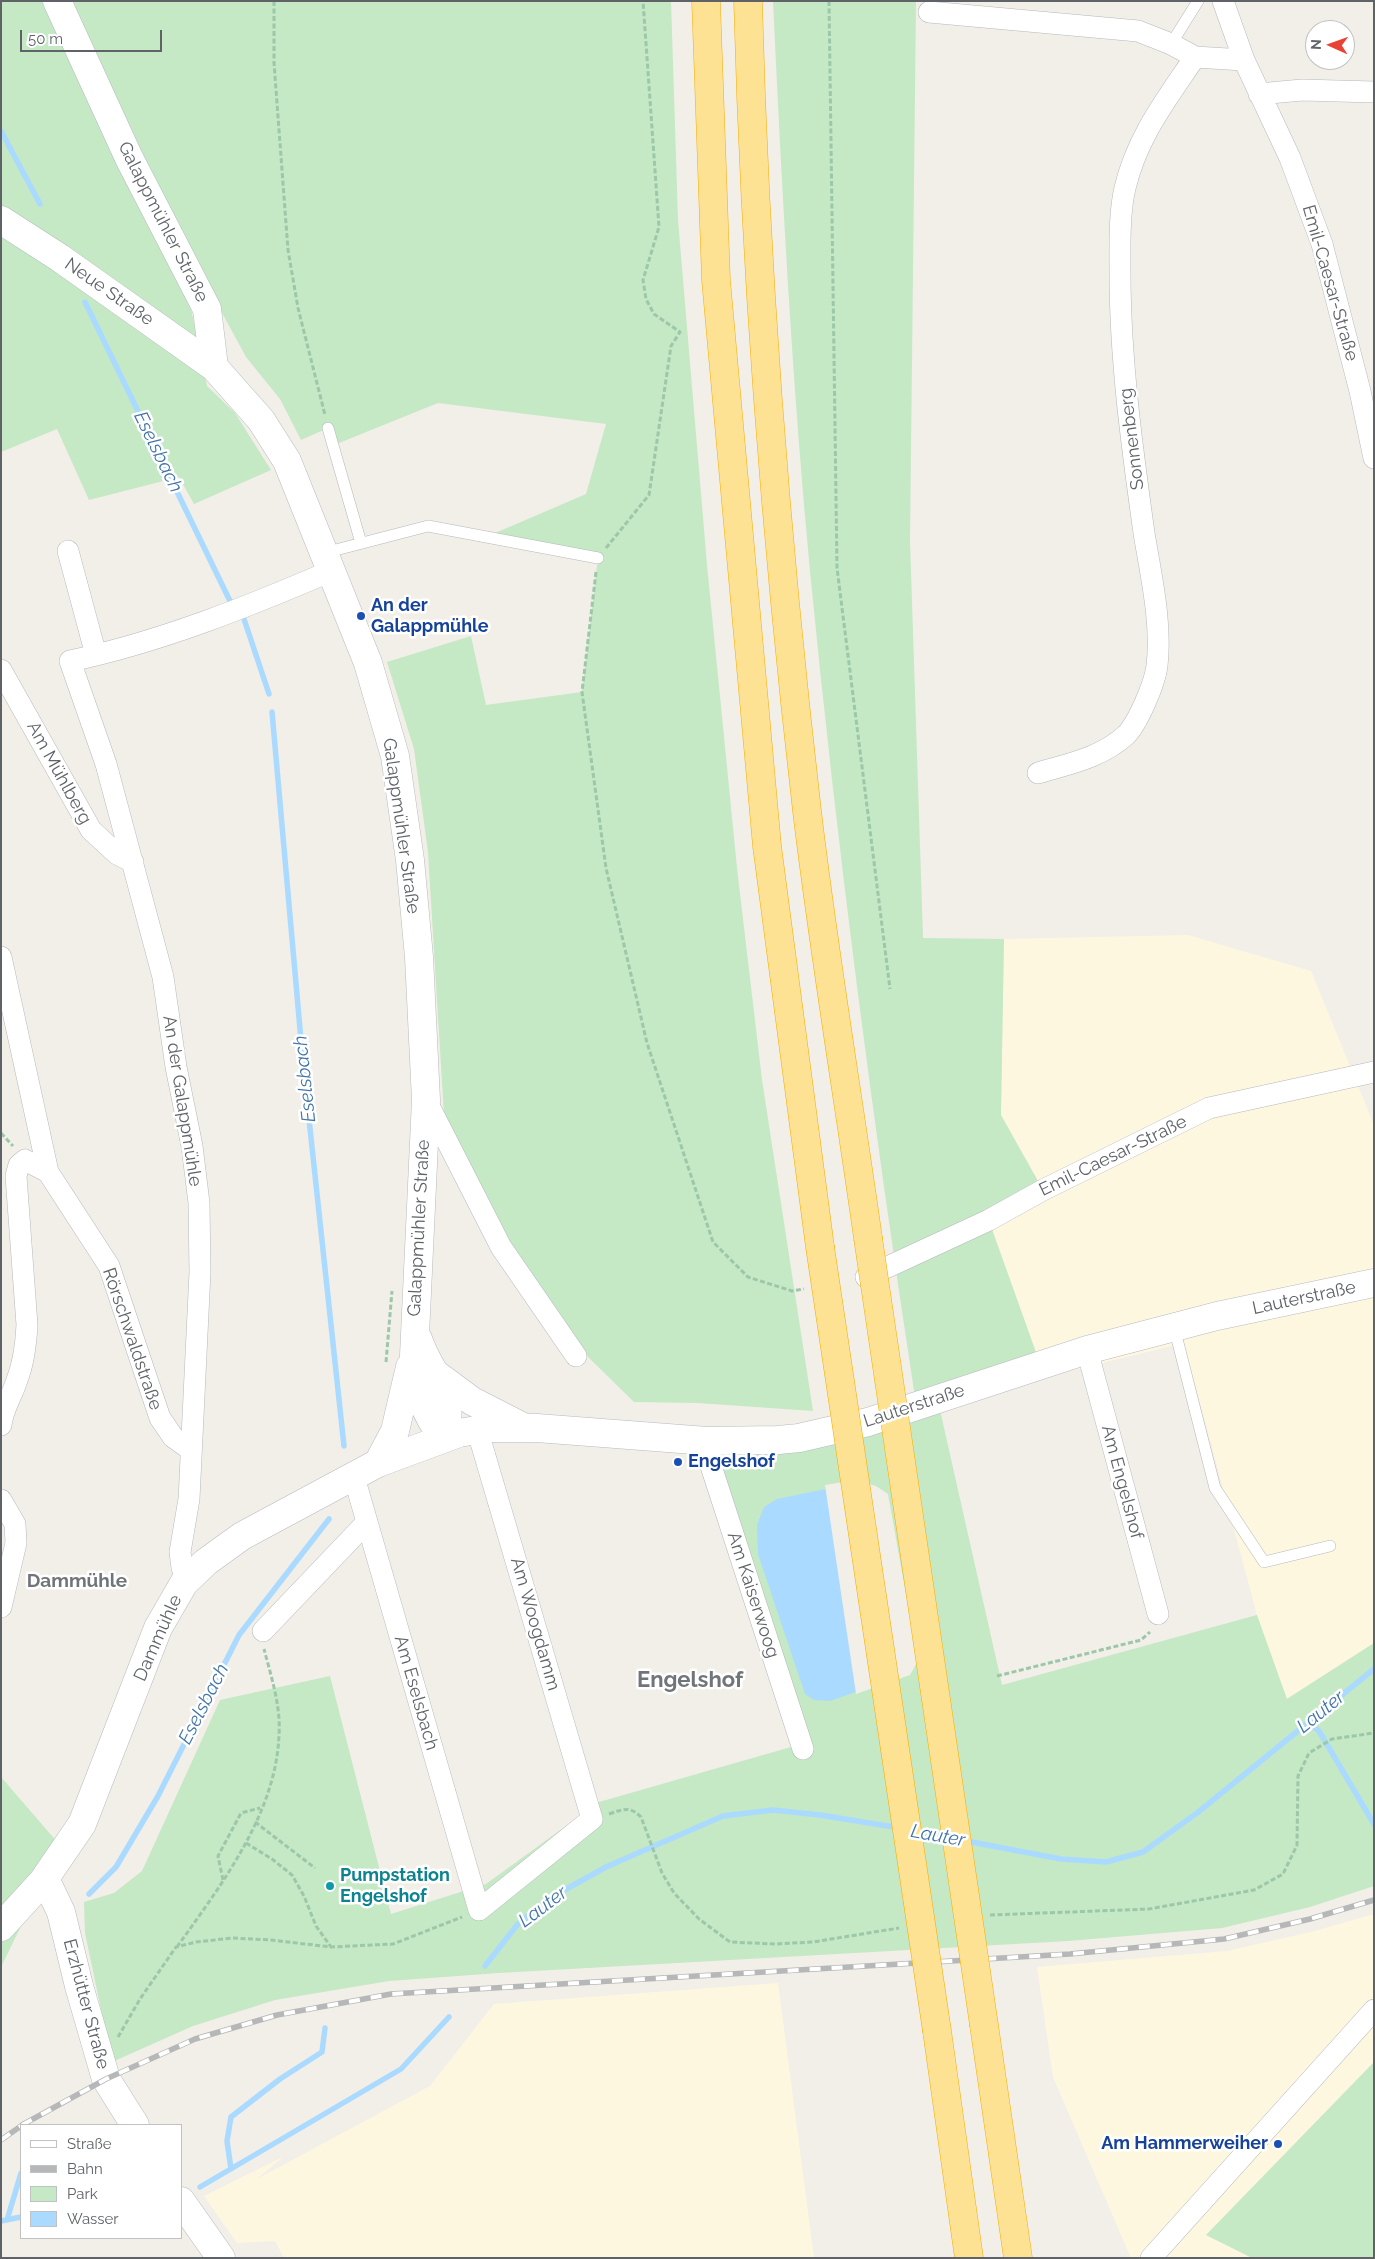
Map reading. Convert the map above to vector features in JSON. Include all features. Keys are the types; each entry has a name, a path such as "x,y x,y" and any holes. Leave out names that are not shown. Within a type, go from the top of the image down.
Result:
{"highway":[{"path":"706,1 716,280 767,846 820,1247 969,2258"},
{"path":"748,1 751,120 772,453 808,814 868,1238 1018,2258"}],"main road":[{"name":"Galappmühler Straße","path":"57,1 129,158 207,310 214,367 262,420 287,461 368,663 395,756 412,879 424,1044 426,1100 414,1338 416,1378 422,1403 431,1422 444,1438"},
{"name":"Neue Straße","path":"1,220 60,258 214,367"},
{"name":"Lauterstraße","path":"444,1438 477,1429 522,1427 707,1441 778,1440 830,1432 868,1422 1086,1350 1174,1327 1374,1283"},
{"name":"Galappmühler Straße","path":"414,1338 437,1375 448,1407 444,1438"},
{"path":"378,1463 395,1431 414,1338"},
{"path":"437,1375 466,1397 522,1427"},
{"name":"Dammühle","path":"1,1927 43,1880 82,1824 158,1628 172,1601 188,1578 242,1536 378,1463 444,1438"},
{"name":"Erzhütter Straße","path":"43,1880 50,1889 61,1912 78,1986 106,2079 134,2124"},
{"path":"182,2201 211,2244"}],"street":[{"name":"Emil-Caesar-Straße","path":"1224,1 1244,60 1290,158 1322,244 1360,391 1374,458"},
{"path":"929,12 1138,31 1171,44 1195,57 1244,60"},
{"name":"Sonnenberg","path":"1038,773 1094,756 1126,734 1149,696 1157,666 1157,629 1153,590 1134,460 1120,331 1120,252 1125,189 1144,133 1195,57"},
{"path":"1259,94 1321,90 1374,92"},
{"path":"68,551 96,655"},
{"name":"An der Galappmühle","path":"188,1578 182,1568 180,1552 190,1499 200,1272 198,1203 192,1146 176,1067 163,977 106,764 70,661 96,655 232,613 328,562"},
{"name":"Am Mühlberg","path":"1,670 91,830 117,854 133,862"},
{"name":"Rörschwaldstraße","path":"1,957 48,1172 109,1266 160,1418 173,1437 191,1450"},
{"name":"Emil-Caesar-Straße","path":"866,1277 989,1220 1043,1190 1209,1108 1374,1072"},
{"name":"Galappmühler Straße","path":"426,1100 501,1247 576,1356"},
{"path":"1,1425 3,1413 18,1380 26,1347 27,1325 16,1176 19,1165 24,1160 48,1172"},
{"name":"Am Engelshof","path":"1086,1350 1158,1614"},
{"name":"Am Woogdamm","path":"477,1429 592,1819"},
{"name":"Am Kaiserwoog","path":"707,1441 710,1466 803,1749"},
{"name":"Am Eselsbach","path":"354,1476 478,1910"},
{"path":"1,1500 15,1524 16,1542 1,1607"},
{"path":"263,1631 367,1522"},
{"path":"478,1910 592,1819"},
{"path":"1151,2258 1374,2010"}],"lane":[{"path":"1171,44 1198,1"},
{"path":"328,428 361,543"},
{"path":"328,562 361,543 428,526 598,558"},
{"path":"1174,1327 1215,1488 1264,1562 1330,1546"}],"path":[{"path":"274,1 275,82 288,250 298,308 328,428"},
{"path":"643,1 659,227 643,280 646,299 654,314 680,332 671,346 649,495 598,558 582,692 606,868 647,1043 713,1242 748,1277 792,1291 811,1288"},
{"path":"829,1 837,568 890,989"},
{"path":"386,1370 393,1282"},
{"path":"997,1676 1140,1640 1152,1631 1158,1614"},
{"path":"102,2066 140,1999 223,1881 246,1843 270,1784 279,1735 277,1704 263,1647 263,1631"},
{"path":"988,1915 1149,1909 1254,1890 1283,1874 1297,1845 1298,1776 1309,1753 1332,1739 1374,1733"},
{"path":"223,1881 218,1856 241,1813 261,1808"},
{"path":"592,1819 626,1808 634,1810 646,1826 662,1873 674,1894 698,1918 730,1942 775,1944 813,1942 907,1926"},
{"path":"255,1822 315,1868"},
{"path":"246,1843 272,1859 292,1875 304,1896 316,1926 331,1947"},
{"path":"176,1948 196,1942 232,1938 271,1940 331,1947 393,1944 478,1910"}],"shaded area":[{"path":"1188,935 1311,971 1374,1125 1374,1643 1286,1699 1257,1615 1184,1343 1045,1377 989,1220 1043,1190 1001,1115 1004,939"},
{"path":"1374,1914 1374,2062 1206,2235 1252,2258 1131,2258 1053,2077 1037,1967 1227,1951 1315,1931"},
{"path":"778,1983 814,2258 284,2258 275,2241 237,2243 204,2196 283,2157 257,2179 430,2086 494,2004"}],"green space":[{"path":"1,1 42,1 118,167 190,304 207,386 235,413 271,470 194,504 179,477 89,500 57,429 1,452"},
{"path":"71,1 671,1 678,220 707,565 737,868 762,1080 813,1411 698,1403 634,1402 586,1355 510,1242 444,1115 428,852 414,749 387,662 471,636 486,705 582,692 598,558 486,537 586,494 606,424 438,403 334,445 328,428 301,440 280,399 246,357 220,309 149,167"},
{"path":"773,1 916,1 910,541 923,938 1004,939 1001,1115 1043,1190 989,1221 1038,1358 915,1397 857,985 810,571 793,358"},
{"path":"940,1410 1002,1685 1257,1615 1287,1699 1374,1643 1374,1886 1310,1907 1222,1928 1068,1941 499,1973 389,1981 275,2000 193,2026 112,2062 85,1933 84,1902 114,1893 142,1871 220,1700 330,1676 391,1914 486,1884 599,1802 805,1743 716,1458 814,1447"},
{"path":"1,1777 65,1851 43,1881 1,1967"},
{"path":"1374,2062 1374,2258 1252,2258 1206,2235"}],"water":[{"path":"855,1483 909,1673 830,1701 814,1700 805,1694 758,1554 757,1525 764,1507 777,1499"}],"pier":[{"path":"855,1480 876,1486 888,1494 918,1661 910,1675 856,1694 825,1485"}],"waterway":[{"name":"Eselsbach","path":"1,131 40,204"},
{"name":"Eselsbach","path":"85,302 230,601"},
{"name":"Eselsbach","path":"244,619 269,694"},
{"name":"Eselsbach","path":"272,712 303,1063 344,1446"},
{"name":"Eselsbach","path":"89,1894 116,1867 158,1796 239,1635 329,1519"},
{"name":"Lauter","path":"966,1841 1061,1859 1106,1862 1143,1852 1197,1813 1374,1669"},
{"path":"1308,1722 1319,1731 1374,1824"},
{"name":"Lauter","path":"485,1966 517,1925 552,1897 606,1867 723,1816 773,1810 820,1815 900,1828"},
{"name":"Lauter","path":"914,1831 949,1838"},
{"name":"Lauter","path":"200,2187 401,2069 449,2017"},
{"path":"231,2169 227,2141 231,2117 280,2079 322,2052 325,2028"},
{"name":"Eselsbach","path":"7,2220 20,2176"},
{"name":"Lauter","path":"1,2221 20,2217"}],"railway":[{"path":"24,2124 106,2079 195,2039 277,2015 391,1994 1070,1954 1224,1939 1310,1919 1374,1900"},
{"path":"1,2140 20,2127"}],"place":[{"name":"An der Galappmühle","path":"361,616"},
{"name":"Engelshof","path":"678,1462"},
{"name":"Pumpstation Engelshof","path":"330,1886"},
{"name":"Am Hammerweiher","path":"1278,2144"}],"district":[{"name":"Dammühle","path":"77,1581"},
{"name":"Engelshof","path":"690,1680"}]}
